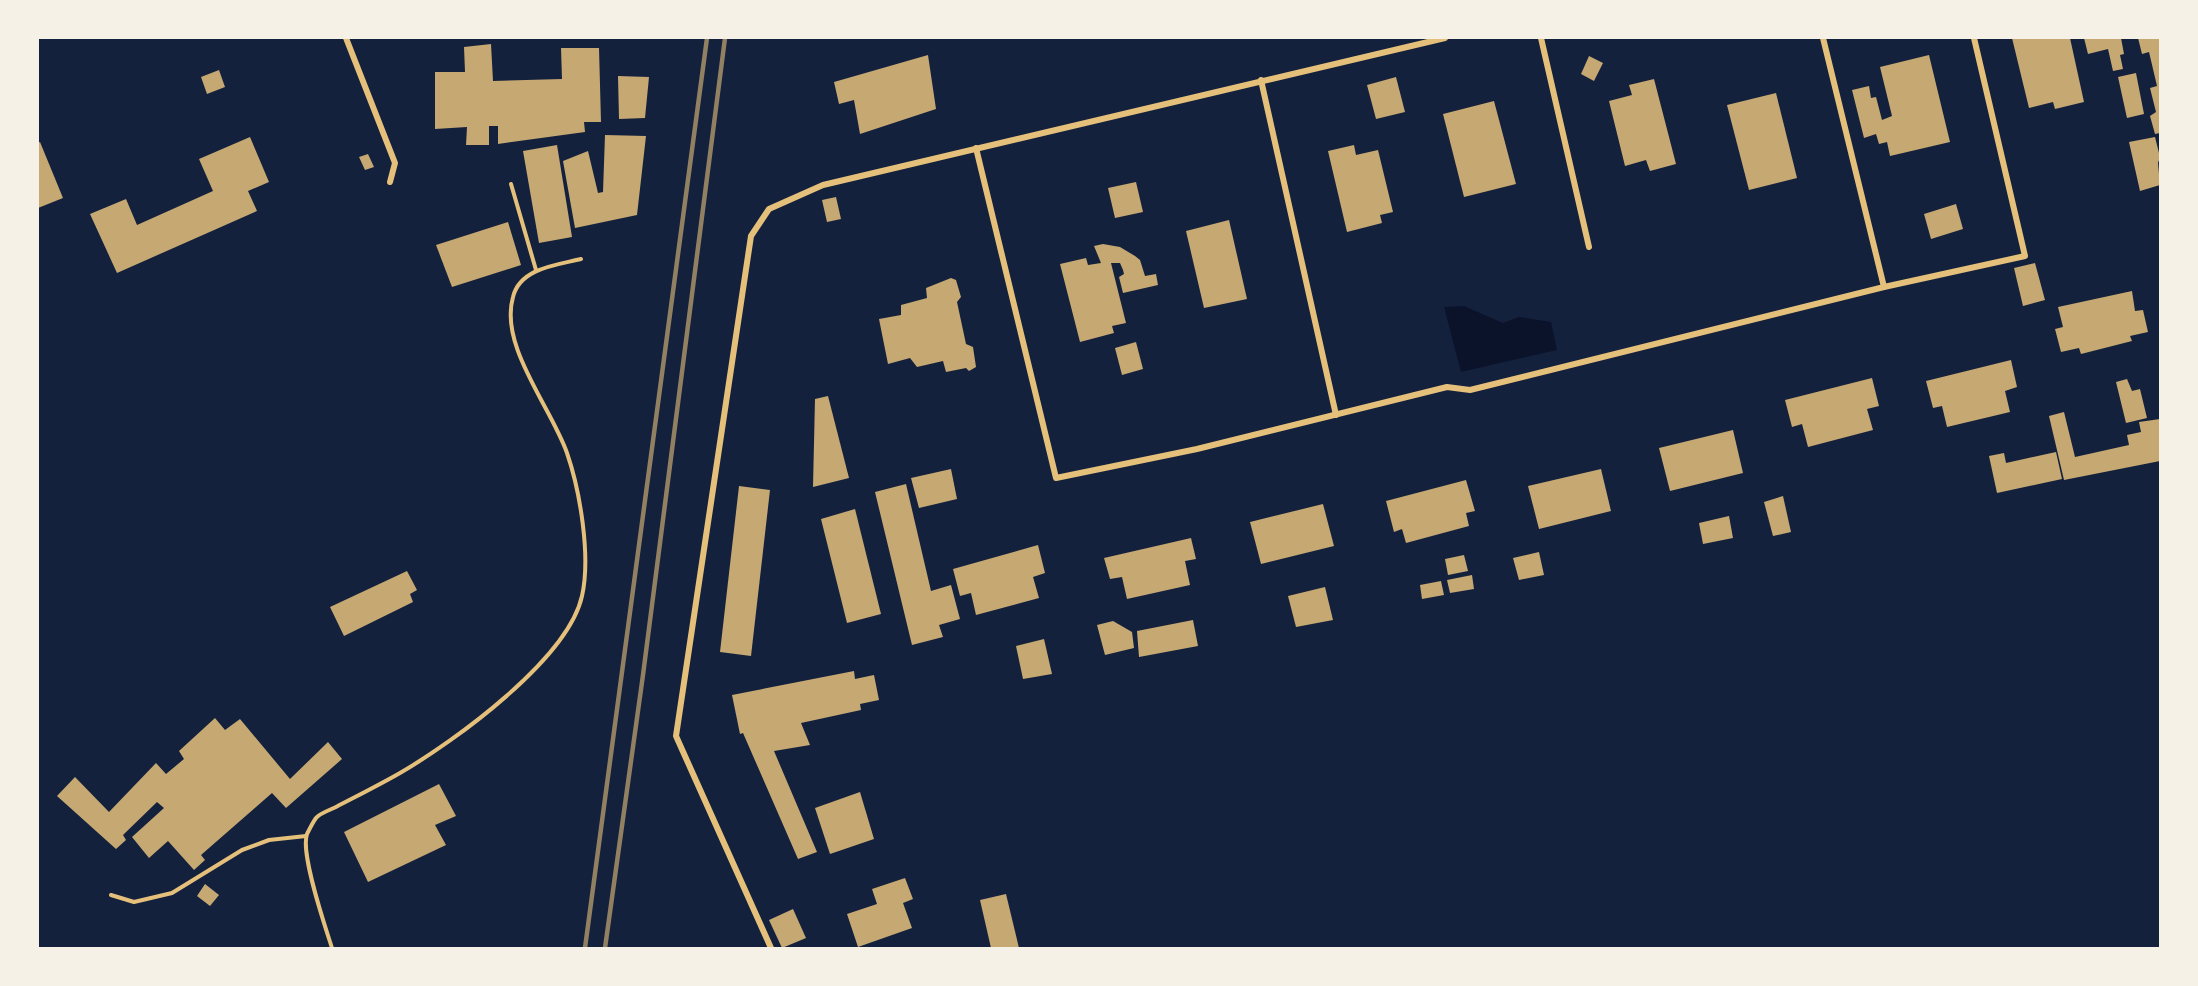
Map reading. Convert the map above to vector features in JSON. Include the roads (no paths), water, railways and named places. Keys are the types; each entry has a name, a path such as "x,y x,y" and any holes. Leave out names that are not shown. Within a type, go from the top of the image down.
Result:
{"street":[{"path":"346,38 395,163 390,182"},
{"path":"771,948 676,736 751,236 769,209 823,185 1445,38"},
{"path":"1540,38 1589,247"},
{"path":"1823,38 1884,287"},
{"path":"976,147 1056,478 1197,448 1447,387 1470,390 1884,287 2025,256 1974,38"},
{"path":"1261,80 1336,415"}],"water":[{"path":"1464,306 1503,323 1519,317 1551,322 1557,350 1461,372 1444,307"}],"railway":[{"path":"585,948 707,38"},
{"path":"605,948 643,675 725,38"}]}
